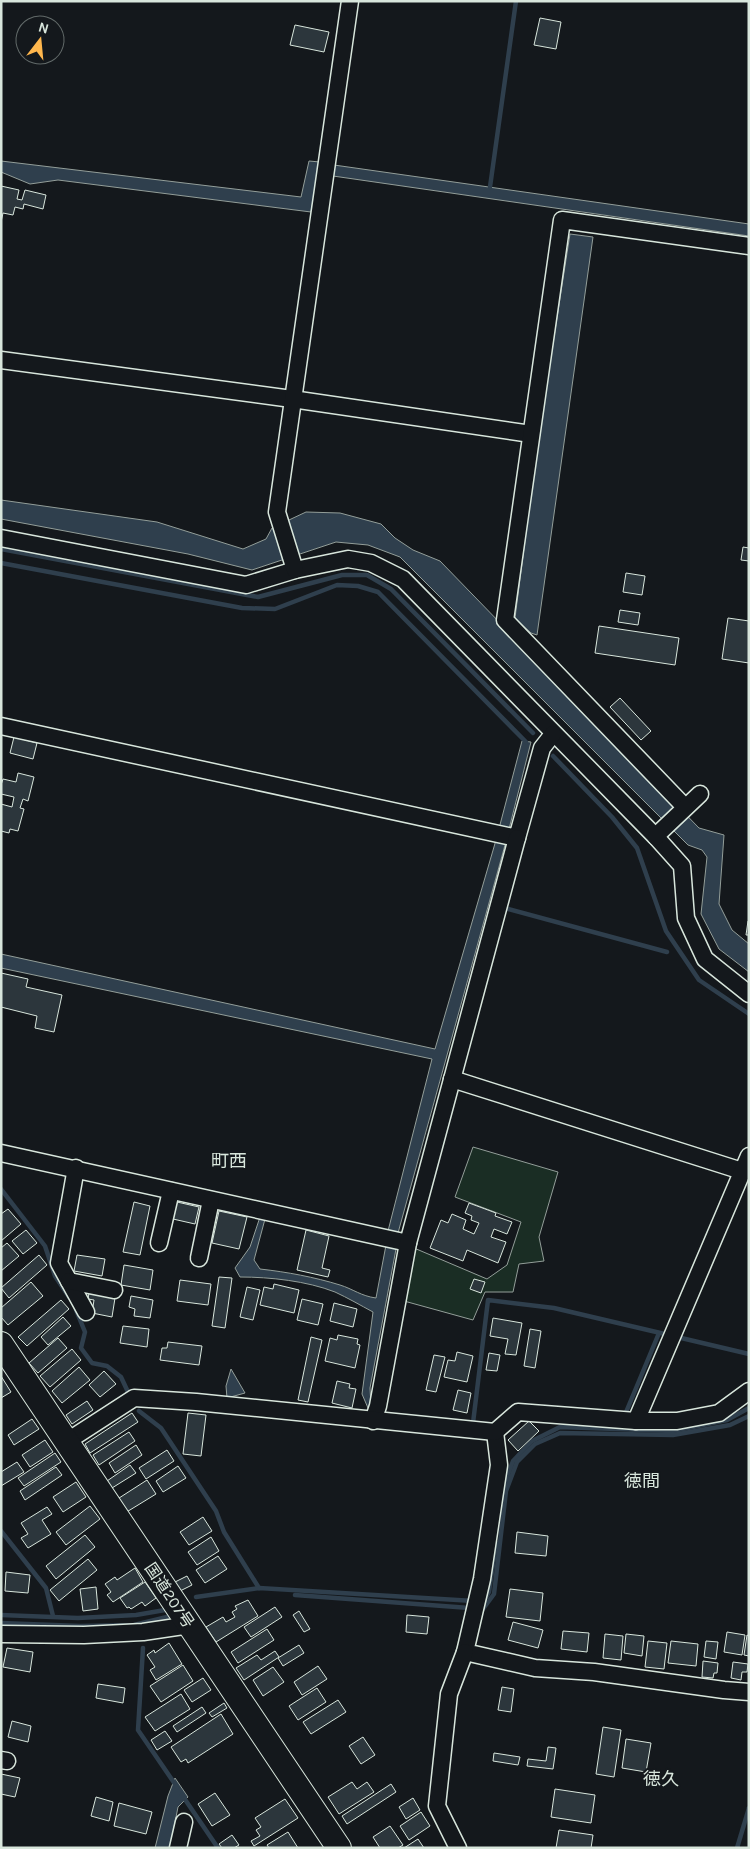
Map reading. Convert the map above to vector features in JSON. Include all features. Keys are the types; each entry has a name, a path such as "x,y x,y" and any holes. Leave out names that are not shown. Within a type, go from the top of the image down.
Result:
{"highway":[{"name":"国道207号","path":"1,1344 339,1848"}],"street":[{"path":"295,570 277,512 350,1"},
{"path":"685,808 505,620 562,220 749,246"},
{"path":"1,360 292,399 531,434"},
{"path":"1,538 246,585 295,570 348,559 371,563 402,579 553,734 658,834 682,866 686,918 705,959 749,994"},
{"path":"1,726 514,837"},
{"path":"376,1413 397,1241 452,1079 514,837 542,748 553,734"},
{"path":"658,834 700,794"},
{"path":"452,1079 746,1163 672,1336 626,1420"},
{"path":"1,1153 76,1168 397,1241"},
{"path":"76,1168 59,1262 86,1312"},
{"path":"159,1243 171,1190"},
{"path":"199,1258 211,1200"},
{"path":"69,1281 114,1290"},
{"path":"495,1432 518,1412 626,1420 677,1421 720,1413 749,1391"},
{"path":"66,1442 134,1398 376,1413 495,1432"},
{"path":"458,1848 437,1806 449,1694 465,1652 482,1579 499,1464 495,1432"},
{"path":"1,1634 84,1635 143,1632 190,1625"},
{"path":"465,1652 535,1668 594,1672 749,1692"},
{"path":"178,1848 184,1822"}],"green space":[{"path":"473,1147 558,1172 539,1237 544,1261 519,1264 513,1292 485,1292 473,1320 404,1301 414,1248 487,1279 507,1265 521,1222 455,1197"}],"water":[{"path":"1,161 301,197 309,161 320,162 311,212 58,180 30,184 1,172"},
{"path":"334,165 749,224 749,236 333,176"},
{"path":"570,234 593,237 537,635 531,633 515,618 537,446"},
{"path":"1,500 157,522 243,549 266,539 272,528 306,512 340,513 381,524 395,538 413,550 440,561 699,828 724,835 719,904 732,930 749,944 749,972 719,949 701,914 707,857 702,850 688,845 400,557 368,545 336,542 252,570 188,554 1,519"},
{"path":"522,741 531,742 505,845 398,1233 388,1231 432,1059 1,968 1,954 435,1049 496,840"},
{"path":"260,1217 265,1219 254,1260 260,1269 290,1273 340,1285 371,1297 376,1298 386,1245 396,1249 370,1388 371,1406 368,1408 362,1394 373,1312 335,1292 313,1285 276,1279 240,1277 235,1268 250,1247"},
{"path":"231,1369 245,1393 227,1398 226,1386"},
{"path":"175,1778 188,1797 178,1807 170,1848 155,1848 168,1796"}],"building":[{"path":"540,18 561,22 556,49 534,45"},
{"path":"295,25 329,32 324,52 290,45"},
{"path":"1,186 19,190 17,199 22,200 25,190 46,195 43,209 24,204 23,209 15,207 13,215 3,213 1,222"},
{"path":"743,547 749,548 749,561 741,560"},
{"path":"626,573 645,576 642,595 623,592"},
{"path":"620,610 640,613 638,625 618,622"},
{"path":"728,618 749,621 749,663 722,659"},
{"path":"599,626 679,638 675,665 595,653"},
{"path":"620,698 651,731 641,740 610,707"},
{"path":"14,737 37,743 33,759 10,753"},
{"path":"18,773 34,777 28,801 23,799 20,808 24,809 18,831 10,829 9,833 1,831 1,804 12,807 14,797 1,794 1,785 3,779 16,782"},
{"path":"748,921 749,935 746,935"},
{"path":"1,973 28,979 26,987 62,995 54,1032 35,1028 37,1016 1,1007"},
{"path":"134,1202 150,1206 140,1255 123,1252"},
{"path":"177,1202 199,1207 195,1224 173,1219"},
{"path":"469,1203 496,1213 495,1216 512,1222 507,1234 494,1229 491,1237 506,1242 498,1263 467,1250 463,1261 430,1248 441,1220 448,1223 452,1214 466,1220 463,1229 474,1234 479,1223 471,1220 472,1216 465,1213"},
{"path":"8,1209 21,1224 1,1241 1,1214"},
{"path":"219,1211 247,1217 239,1249 212,1243"},
{"path":"26,1230 37,1243 23,1254 12,1241"},
{"path":"306,1230 329,1236 322,1268 330,1270 328,1277 297,1270"},
{"path":"7,1243 19,1256 1,1271 1,1248"},
{"path":"39,1255 47,1265 9,1298 1,1288"},
{"path":"77,1255 105,1259 102,1276 74,1271"},
{"path":"124,1265 153,1270 150,1290 121,1285"},
{"path":"219,1277 232,1278 225,1328 212,1326"},
{"path":"474,1279 485,1282 481,1293 470,1289"},
{"path":"180,1280 211,1284 208,1305 177,1301"},
{"path":"31,1282 43,1296 8,1325 1,1317 1,1308"},
{"path":"274,1284 299,1290 294,1313 260,1305 264,1287 273,1289"},
{"path":"247,1287 260,1290 253,1320 240,1317"},
{"path":"89,1293 115,1298 112,1317 92,1313 94,1300 88,1299"},
{"path":"131,1296 153,1300 150,1318 134,1316 135,1309 129,1307"},
{"path":"302,1299 323,1304 318,1325 297,1320"},
{"path":"61,1300 69,1309 27,1346 18,1337"},
{"path":"334,1303 357,1309 353,1327 330,1321"},
{"path":"63,1317 71,1326 48,1345 41,1337"},
{"path":"493,1318 522,1323 516,1355 505,1354 508,1339 490,1336"},
{"path":"123,1326 149,1329 147,1347 120,1343"},
{"path":"530,1329 541,1331 535,1368 524,1366"},
{"path":"338,1335 358,1339 357,1344 360,1345 355,1368 325,1361 330,1338 337,1340"},
{"path":"311,1337 322,1340 308,1402 298,1400"},
{"path":"58,1338 67,1348 38,1373 29,1363"},
{"path":"168,1342 202,1346 199,1365 160,1360 162,1348 167,1348"},
{"path":"72,1349 81,1360 50,1387 40,1376"},
{"path":"457,1352 473,1356 467,1382 444,1377 448,1360 455,1361"},
{"path":"489,1353 500,1355 497,1371 486,1370"},
{"path":"434,1355 445,1357 436,1392 426,1390"},
{"path":"79,1367 90,1380 62,1403 52,1391"},
{"path":"104,1371 116,1384 100,1397 89,1385"},
{"path":"1,1376 11,1392 1,1398"},
{"path":"337,1381 350,1384 349,1388 356,1389 352,1408 332,1403"},
{"path":"458,1390 471,1393 467,1413 453,1410"},
{"path":"87,1401 93,1410 72,1424 66,1415"},
{"path":"132,1413 138,1422 90,1453 85,1444"},
{"path":"188,1413 206,1415 201,1456 183,1454"},
{"path":"32,1419 39,1429 14,1445 8,1435"},
{"path":"529,1421 539,1431 518,1451 508,1440"},
{"path":"129,1432 135,1441 99,1465 93,1455"},
{"path":"45,1440 53,1452 30,1467 22,1455"},
{"path":"136,1445 142,1455 115,1473 109,1463"},
{"path":"167,1450 174,1461 146,1479 139,1468"},
{"path":"55,1453 61,1462 24,1486 18,1478"},
{"path":"17,1462 24,1472 1,1486 1,1472"},
{"path":"130,1465 136,1473 112,1488 107,1481"},
{"path":"178,1466 186,1478 163,1492 156,1481"},
{"path":"56,1467 62,1475 25,1500 20,1491"},
{"path":"147,1480 156,1494 125,1513 116,1500"},
{"path":"76,1482 86,1497 63,1512 53,1497"},
{"path":"90,1506 100,1519 66,1545 56,1532"},
{"path":"47,1507 52,1514 42,1520 51,1534 28,1548 21,1538 28,1534 21,1523"},
{"path":"203,1517 212,1531 189,1545 180,1532"},
{"path":"517,1532 548,1536 546,1556 515,1553"},
{"path":"85,1535 95,1547 56,1579 46,1566"},
{"path":"211,1537 219,1551 197,1565 188,1552"},
{"path":"218,1556 227,1569 205,1583 196,1570"},
{"path":"88,1559 97,1570 59,1601 50,1590"},
{"path":"135,1568 143,1582 113,1602 107,1595 111,1592 105,1584 115,1577 117,1580"},
{"path":"6,1572 30,1575 28,1593 5,1591"},
{"path":"187,1576 192,1585 180,1591 175,1582"},
{"path":"145,1582 156,1598 145,1606 142,1602 131,1609 127,1608 120,1598"},
{"path":"96,1587 98,1609 83,1611 80,1589"},
{"path":"510,1589 543,1593 540,1621 506,1617"},
{"path":"248,1600 258,1616 216,1642 206,1627 223,1617 226,1622 235,1617 232,1612 237,1609 235,1606"},
{"path":"275,1607 282,1617 251,1637 244,1627"},
{"path":"299,1611 310,1629 304,1632 293,1615"},
{"path":"407,1615 429,1617 427,1634 406,1632"},
{"path":"513,1622 543,1630 538,1648 508,1640"},
{"path":"267,1629 274,1640 238,1663 231,1652"},
{"path":"563,1631 589,1633 587,1652 561,1649"},
{"path":"727,1632 745,1635 742,1655 724,1652"},
{"path":"605,1634 623,1636 621,1660 603,1658"},
{"path":"626,1634 644,1636 642,1656 624,1653"},
{"path":"747,1635 749,1636 749,1656 744,1655"},
{"path":"648,1641 667,1643 664,1669 645,1667"},
{"path":"671,1641 698,1644 696,1666 668,1663"},
{"path":"706,1641 718,1642 716,1659 704,1657"},
{"path":"169,1643 182,1664 156,1680 150,1670 155,1667 147,1655 154,1650 155,1653"},
{"path":"299,1645 304,1653 283,1666 278,1658"},
{"path":"7,1648 33,1652 30,1672 3,1667"},
{"path":"275,1651 279,1657 244,1680 236,1668 257,1655 261,1660"},
{"path":"703,1661 718,1663 717,1673 714,1673 713,1678 702,1677"},
{"path":"733,1662 748,1664 747,1672 742,1672 741,1680 731,1678"},
{"path":"183,1665 193,1681 161,1702 150,1686"},
{"path":"318,1666 327,1679 302,1695 294,1682"},
{"path":"273,1667 284,1682 263,1696 253,1680"},
{"path":"203,1678 211,1690 192,1702 184,1690"},
{"path":"98,1684 125,1688 123,1703 96,1698"},
{"path":"502,1687 514,1689 511,1712 498,1710"},
{"path":"317,1688 326,1702 298,1720 289,1706"},
{"path":"181,1694 190,1709 155,1731 145,1717"},
{"path":"338,1700 346,1712 311,1734 303,1722"},
{"path":"224,1703 227,1708 212,1717 209,1713"},
{"path":"202,1707 206,1713 177,1732 173,1726"},
{"path":"221,1714 233,1734 188,1763 186,1759 181,1762 171,1747"},
{"path":"12,1721 31,1726 28,1742 8,1737"},
{"path":"603,1727 621,1730 614,1777 596,1774"},
{"path":"165,1731 172,1741 157,1750 151,1740"},
{"path":"363,1737 375,1755 361,1764 349,1746"},
{"path":"626,1739 651,1743 646,1772 622,1768"},
{"path":"548,1747 556,1748 553,1769 527,1766 528,1759 546,1761"},
{"path":"494,1753 520,1757 518,1765 493,1761"},
{"path":"1,1774 20,1778 15,1797 1,1794"},
{"path":"352,1782 357,1789 367,1782 374,1792 339,1814 328,1797"},
{"path":"391,1784 396,1792 347,1824 342,1816"},
{"path":"555,1789 595,1795 591,1823 551,1817"},
{"path":"215,1793 230,1815 212,1826 198,1804"},
{"path":"96,1797 113,1802 109,1821 91,1816"},
{"path":"413,1798 420,1810 406,1819 399,1807"},
{"path":"285,1799 298,1818 254,1846 251,1841 260,1836 256,1830 261,1827 255,1818"},
{"path":"119,1803 152,1812 146,1834 114,1826"},
{"path":"421,1812 430,1826 409,1840 400,1826"},
{"path":"390,1826 403,1845 398,1848 380,1848 373,1837"},
{"path":"559,1830 593,1835 591,1848 556,1848"},
{"path":"288,1832 298,1848 269,1848 267,1845"},
{"path":"232,1835 239,1845 234,1848 222,1848 219,1844"},
{"path":"418,1839 424,1848 404,1848"}],"waterway":[{"path":"490,187 516,1"},
{"path":"1,549 258,597 342,575 367,575 391,589 533,733"},
{"path":"1,563 242,608 275,609 337,585 358,586 378,592 526,742"},
{"path":"553,756 612,817 637,848 666,931 699,980 749,1014"},
{"path":"508,909 667,952"},
{"path":"1,1189 45,1246 55,1276 69,1297"},
{"path":"469,1422 473,1423 488,1300 554,1308 669,1335"},
{"path":"76,1310 85,1332 81,1348 92,1363 107,1366 121,1377 128,1392"},
{"path":"624,1417 659,1333"},
{"path":"677,1337 749,1354"},
{"path":"503,1488 513,1461 532,1441 560,1427 673,1431 727,1420 749,1408"},
{"path":"139,1411 161,1428 216,1511 224,1532 259,1588"},
{"path":"295,1595 483,1609 494,1594 506,1491 517,1462 535,1444 560,1433 673,1435 730,1425 749,1416"},
{"path":"1,1531 46,1588 53,1616"},
{"path":"484,1601 489,1592 496,1543"},
{"path":"196,1597 259,1588 474,1601"},
{"path":"1,1615 78,1618 136,1615 165,1610"},
{"path":"1,1623 80,1626 134,1625 167,1617"},
{"path":"143,1648 138,1730 177,1787"},
{"path":"182,1795 218,1848"},
{"path":"737,1848 749,1808"}],"district":[{"name":"町西","path":"229,1161"},
{"name":"徳間","path":"642,1481"},
{"name":"徳久","path":"661,1779"}]}
